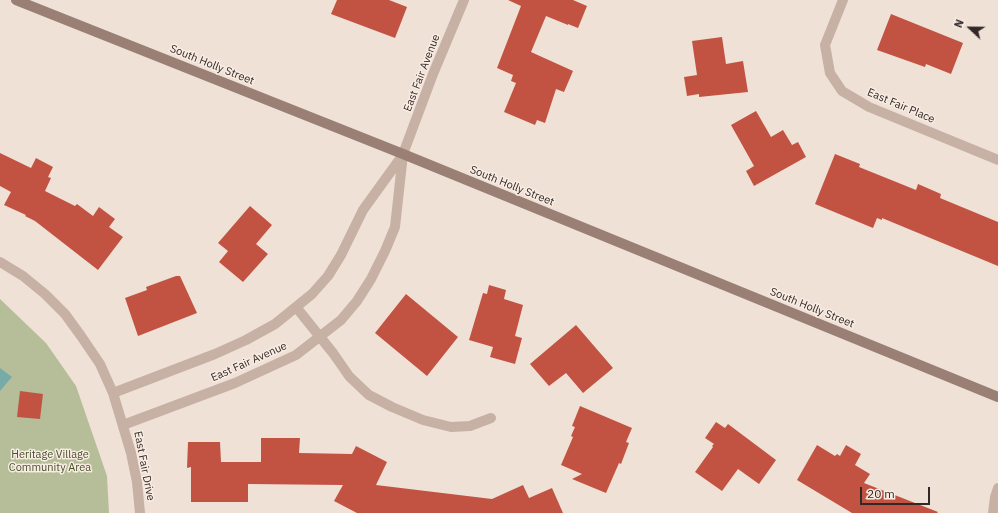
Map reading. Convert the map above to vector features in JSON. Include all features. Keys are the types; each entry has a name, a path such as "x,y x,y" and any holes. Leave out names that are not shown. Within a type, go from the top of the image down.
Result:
{"main road":[{"name":"South Holly Street","path":"16,0 403,154 998,397"}],"street":[{"name":"East Fair Avenue","path":"113,393 215,354 246,340 275,324 312,294 328,276 341,255 363,210 403,154 464,0"},
{"name":"East Fair Place","path":"843,0 825,44 830,74 842,91 869,107 998,160"},
{"name":"East Fair Avenue","path":"123,424 235,383 265,370 296,355 341,320 357,301 371,279 395,227 403,154"},
{"name":"East Fair Drive","path":"0,262 23,276 45,294 65,314 100,364 113,393 131,453 136,475 140,513"},
{"path":"296,307 320,336 349,376 369,395 392,407 424,420 451,427 470,426 491,418"},
{"path":"992,513 998,488"}],"green space":[{"name":"Heritage Village Community Area","path":"0,299 46,343 76,386 107,476 109,513 0,513"}],"water":[{"path":"0,368 12,377 0,391"}],"building":[{"path":"337,0 389,0 407,7 395,38 331,14"},
{"path":"508,0 573,0 587,6 578,28 546,16 531,52 573,71 564,92 556,89 545,123 537,120 535,125 504,112 516,83 511,81 513,75 497,68 521,6"},
{"path":"891,14 963,43 951,74 926,64 925,67 877,50"},
{"path":"722,37 726,64 743,61 748,92 699,97 699,94 687,96 684,77 697,75 692,41"},
{"path":"756,111 771,137 783,130 792,145 798,142 806,157 754,186 746,171 754,166 731,125"},
{"path":"0,153 31,168 36,158 53,167 48,177 51,178 45,191 75,206 77,204 93,216 99,207 115,219 109,227 123,237 98,270 35,221 25,216 26,215 4,205 11,192 0,186"},
{"path":"835,154 860,164 859,167 916,190 918,184 941,194 940,198 998,222 998,266 882,218 882,220 877,218 873,228 815,204"},
{"path":"250,206 272,225 256,244 268,254 243,282 219,262 228,251 218,243"},
{"path":"176,276 180,276 197,313 138,336 125,298 147,290 146,287"},
{"path":"489,285 506,290 504,299 523,305 515,336 522,338 515,364 490,357 493,347 469,340 483,293 487,294"},
{"path":"406,294 458,337 427,376 375,333"},
{"path":"576,325 613,368 583,393 566,373 549,386 530,364"},
{"path":"20,391 43,394 40,419 17,417"},
{"path":"580,406 632,428 626,442 629,443 621,464 619,463 606,493 572,479 582,474 561,465 573,437 571,436 575,427 572,426"},
{"path":"716,422 725,428 728,424 776,460 759,484 738,469 722,491 695,472 713,447 712,446 714,444 705,438"},
{"path":"261,438 300,438 299,453 352,454 356,446 387,462 376,485 492,499 523,485 529,498 552,488 563,513 357,513 334,501 343,485 248,484 248,502 191,502 191,467 187,468 188,442 220,442 221,462 261,462"},
{"path":"817,445 835,456 837,454 840,456 846,445 861,454 855,465 870,474 864,483 938,512 852,513 797,480"}]}
